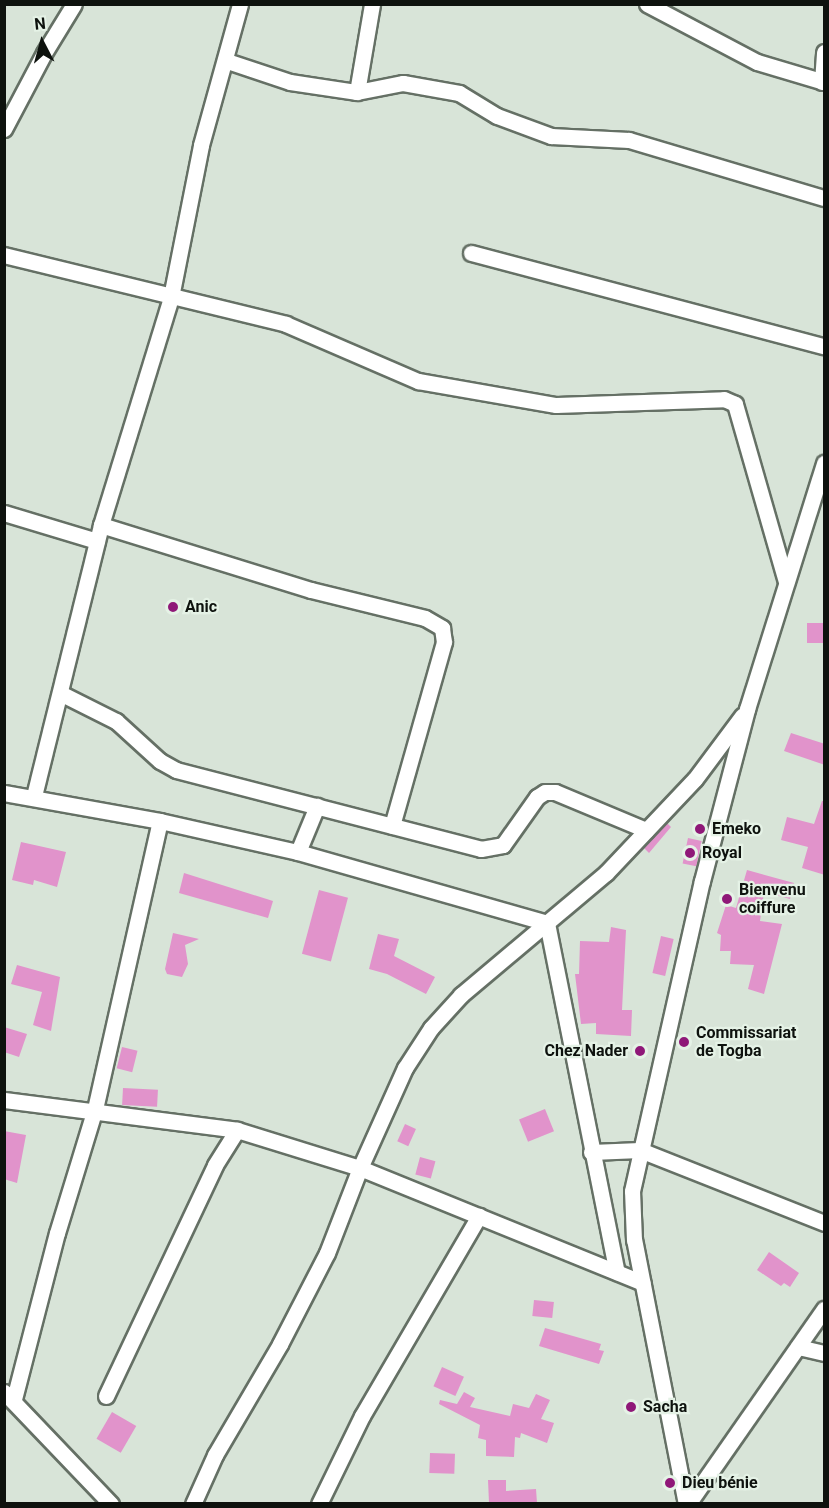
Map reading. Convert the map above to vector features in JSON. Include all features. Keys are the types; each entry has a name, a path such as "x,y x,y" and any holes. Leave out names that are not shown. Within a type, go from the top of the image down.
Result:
{"street":[{"path":"4,129 44,53 74,4"},
{"path":"34,796 101,525 171,297 201,145 227,61 240,4"},
{"path":"357,92 372,4"},
{"path":"647,4 757,62 823,82 825,52"},
{"path":"227,61 290,82 357,92 402,83 459,93 497,116 551,136 629,140 825,198"},
{"path":"471,253 825,346"},
{"path":"4,255 286,324 418,381 556,405 724,399 735,404 786,582"},
{"path":"687,1503 632,1216 640,1150 702,881 747,709 824,466"},
{"path":"4,513 97,541"},
{"path":"101,525 311,590 425,618 442,628 444,642 392,826"},
{"path":"60,693 116,721 160,761 176,770 392,826 492,849 503,845 537,797 555,792 646,830"},
{"path":"193,1503 214,1455 280,1344 327,1253 360,1168 405,1068 431,1028 461,995 606,873 695,779 747,709"},
{"path":"4,793 34,796 160,820 298,852 547,923"},
{"path":"298,852 316,806"},
{"path":"111,1503 33,1424 9,1395 96,1109 160,820"},
{"path":"547,923 591,1152 617,1272"},
{"path":"4,1100 96,1109 237,1130 360,1168 643,1282"},
{"path":"106,1396 214,1165 237,1130"},
{"path":"591,1152 640,1150 825,1223"},
{"path":"319,1503 362,1416 479,1216"},
{"path":"687,1503 825,1309"},
{"path":"798,1347 825,1353"}],"building":[{"path":"807,623 824,623 824,643 807,643"},
{"path":"791,733 825,744 825,765 784,751"},
{"path":"822,801 825,801 825,875 802,868 808,847 781,840 787,817 814,824"},
{"path":"667,823 671,827 649,853 644,848"},
{"path":"688,838 702,841 696,866 683,863"},
{"path":"21,842 66,852 57,887 34,880 33,885 12,880"},
{"path":"747,870 794,883 790,899 764,892 760,921 782,924 764,994 748,989 754,965 730,964 731,951 720,951 721,935 717,933 726,905 736,908"},
{"path":"184,873 273,901 268,918 179,893"},
{"path":"319,890 348,898 331,962 302,954"},
{"path":"611,927 626,930 622,1010 632,1010 631,1036 596,1034 596,1023 581,1024 575,974 579,974 580,941 609,942"},
{"path":"173,933 199,939 185,945 188,964 182,977 167,974 165,969"},
{"path":"378,934 399,939 394,956 435,977 426,994 387,974 369,969"},
{"path":"661,936 674,939 665,976 652,973"},
{"path":"17,965 60,977 51,1031 33,1025 42,992 11,984"},
{"path":"4,1027 27,1034 19,1057 4,1052"},
{"path":"122,1047 138,1051 132,1072 117,1068"},
{"path":"123,1088 158,1090 157,1107 122,1105"},
{"path":"545,1109 554,1131 528,1142 519,1119"},
{"path":"405,1124 416,1129 408,1146 397,1141"},
{"path":"4,1131 26,1135 17,1183 4,1179"},
{"path":"420,1157 435,1161 431,1179 415,1174"},
{"path":"769,1252 799,1273 790,1287 784,1283 781,1286 757,1270"},
{"path":"534,1300 554,1302 552,1318 532,1316"},
{"path":"545,1328 601,1344 599,1350 604,1351 599,1364 539,1346"},
{"path":"442,1367 464,1377 455,1396 433,1386"},
{"path":"464,1392 475,1398 470,1407 510,1416 513,1404 529,1408 536,1394 550,1400 541,1419 554,1423 547,1443 521,1433 520,1438 515,1437 514,1457 486,1456 486,1440 478,1438 480,1425 439,1404 440,1400 457,1404"},
{"path":"112,1412 136,1426 121,1453 96,1439"},
{"path":"430,1453 455,1454 454,1474 429,1473"},
{"path":"488,1480 506,1480 506,1491 536,1489 537,1503 489,1503"}],"place":[{"name":"Anic","path":"173,607"},
{"name":"Emeko","path":"700,829"},
{"name":"Royal","path":"690,853"},
{"name":"Bienvenu coiffure","path":"727,899"},
{"name":"Commissariat de Togba","path":"684,1042"},
{"name":"Chez Nader","path":"640,1051"},
{"name":"Sacha","path":"631,1407"},
{"name":"Dieu bénie","path":"670,1483"}]}
